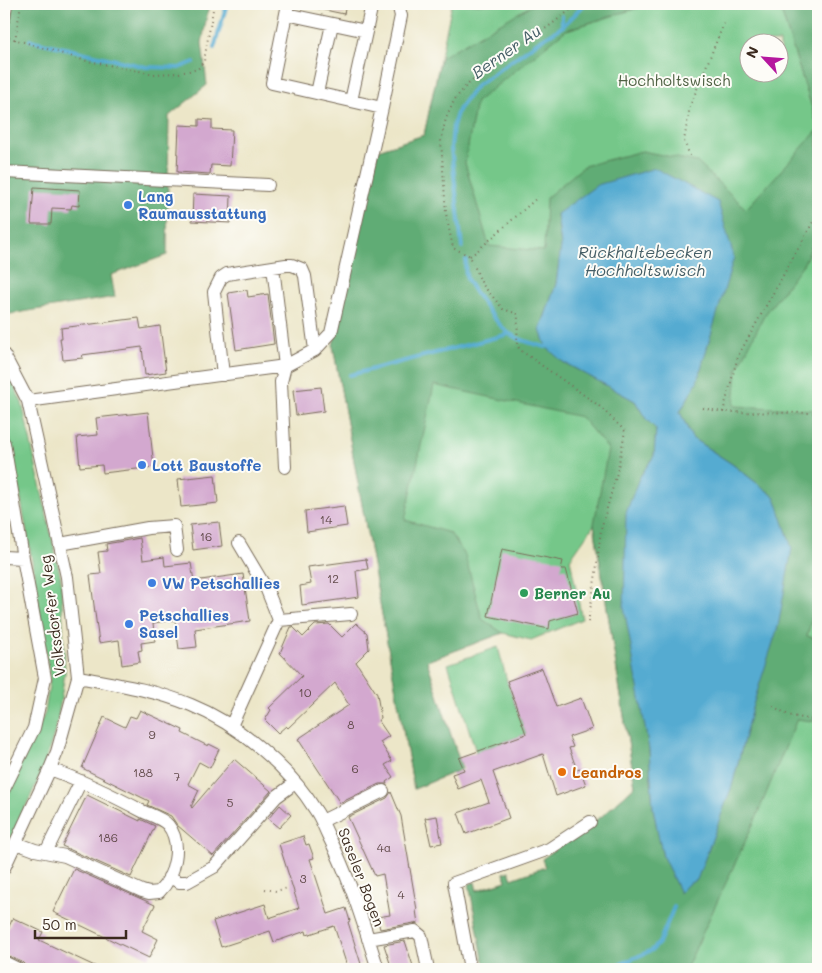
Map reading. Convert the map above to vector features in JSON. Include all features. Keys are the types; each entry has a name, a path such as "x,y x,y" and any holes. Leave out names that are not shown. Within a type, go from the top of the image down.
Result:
{"street":[{"path":"4,18 6,4"},
{"path":"351,101 372,4"},
{"path":"28,401 284,366 316,350 331,333 401,16 398,4"},
{"path":"366,31 332,24 287,9 272,83 382,108"},
{"path":"317,93 332,24"},
{"path":"4,172 268,186"},
{"path":"222,375 214,300 216,286 221,278 227,274 292,265 302,269 305,276 316,350"},
{"path":"273,267 284,366 281,382 285,468"},
{"name":"Volksdorfer Weg","path":"4,355 28,401 68,577 78,677 57,752 4,868"},
{"name":"Volksdorfer Weg","path":"4,443 45,678 34,728 4,789"},
{"path":"60,544 148,528 174,526 176,550"},
{"path":"231,726 279,620 267,590 239,543"},
{"path":"4,557 23,558"},
{"path":"279,620 351,614"},
{"name":"Saseler Bogen","path":"78,677 143,689 191,705 231,726 249,738 295,783 317,811 340,859 378,969"},
{"path":"16,842 65,856 149,893 159,892 169,877 177,852 167,824 81,781 50,769"},
{"path":"46,852 81,781"},
{"path":"169,877 179,882 187,882 214,868 276,797 295,783"},
{"path":"322,821 383,791"},
{"path":"470,969 454,883 549,848 590,822"},
{"path":"368,939 415,931 421,936 428,969"},
{"path":"4,962 18,969"}],"path":[{"path":"15,40 22,4"},
{"path":"4,36 92,62 154,74 178,73 198,69 204,61 214,4"},
{"path":"578,4 548,27 512,49 466,86 455,99 446,118 441,140 446,214 453,248 470,256 482,284 503,309 518,314 517,345 520,350 598,406 625,431 601,529 588,623"},
{"path":"690,156 684,141 690,106 724,23"},
{"path":"470,256 538,196"},
{"path":"723,412 738,356 818,214"},
{"path":"703,408 723,412 817,414 818,412"},
{"path":"773,706 788,715 818,721"},
{"path":"265,889 276,891 288,888"}],"green space":[{"path":"13,4 209,4 202,43 207,85 169,116 167,255 111,275 115,297 4,315 4,59"},
{"name":"Hochholtswisch","path":"452,4 572,4 567,30 650,4 779,4 788,32 740,32 740,82 790,82 790,39 818,127 818,639 807,637 797,718 818,722 818,969 485,969 477,890 506,881 504,873 509,871 512,879 545,867 542,859 602,816 635,786 594,525 570,559 582,619 531,640 503,633 427,661 462,769 414,789 333,346 378,150 424,135"},
{"path":"534,4 650,4 566,30 476,102 465,163 489,246 544,251 546,198 584,166 642,151 697,162 746,209 818,130 818,233 804,263 764,316 737,370 734,406 818,410 818,596 807,636 818,639 818,722 797,719 756,818 686,969 485,969 469,884 475,882 477,891 506,881 504,873 509,871 512,879 545,867 542,859 602,816 635,786 594,524 608,449 581,417 434,385 405,520 450,533 465,555 482,619 503,633 427,661 462,769 414,789 333,346 378,150 424,135 441,57","holes":["557,214 697,382 680,412 692,438 732,464 775,497 752,708 732,786 663,857 653,808 649,750 639,478 654,456 656,429 646,419 635,401 563,362 540,330 556,284 561,246"]},
{"path":"779,4 818,4 818,127 790,39 790,32 788,32"},
{"path":"4,364 22,403 61,579 65,673 57,724 42,772 4,853 4,798 45,713 50,679 32,561 4,406"},
{"path":"498,647 507,681 526,734 476,752 448,664"}],"water":[{"name":"Rückhaltebecken Hochholtswisch","path":"655,168 718,202 734,257 697,382 680,412 692,438 732,464 775,497 792,548 778,627 752,708 732,786 697,880 688,884 680,893 663,857 658,834 653,808 649,750 624,607 626,513 639,478 654,456 656,429 646,419 635,401 563,362 546,347 540,330 556,284 561,246 557,214 597,185"}],"building":[{"path":"316,4 346,4 344,14 315,8"},
{"path":"199,119 212,120 212,129 232,130 230,166 211,165 210,174 177,172 179,125 199,126"},
{"path":"34,187 80,190 79,206 72,205 71,209 52,208 51,224 31,224"},
{"path":"193,194 231,196 230,223 192,221"},
{"path":"247,290 248,297 268,294 274,344 236,350 228,293"},
{"path":"139,318 141,329 160,326 166,372 145,375 142,347 82,355 83,358 63,360 60,338 62,338 61,328"},
{"path":"321,387 324,411 296,415 293,390"},
{"path":"148,412 154,467 103,473 102,465 80,467 77,437 98,435 96,418"},
{"path":"215,475 218,503 181,507 178,479"},
{"path":"344,506 347,526 307,532 305,511"},
{"path":"219,522 222,546 193,550 190,525"},
{"path":"140,538 143,560 164,557 165,566 191,563 194,581 243,574 250,621 195,629 197,647 179,649 175,620 153,623 155,641 141,643 142,650 138,651 140,662 122,665 119,640 99,643 90,575 101,574 98,552 107,551 106,544"},
{"name":"Berner Au","path":"502,549 563,561 561,569 566,569 578,613 550,621 549,629 488,616"},
{"path":"366,559 368,569 356,571 359,597 302,605 300,586 311,584 308,567"},
{"path":"356,623 367,633 369,649 356,662 377,694 381,718 378,720 389,736 380,742 392,761 385,765 393,777 386,782 387,784 379,784 340,803 298,739 349,705 335,683 288,728 286,726 278,733 265,720 271,710 269,708 302,676 280,653 291,627 303,637 315,625 329,624 342,637"},
{"path":"542,668 556,707 581,698 592,729 569,737 573,747 569,748 577,770 580,769 586,785 556,796 543,754 493,772 509,818 466,834 458,813 489,802 481,780 458,789 452,774 464,770 459,758 526,734 507,681"},
{"path":"140,710 183,730 182,733 208,746 209,744 219,749 210,768 199,762 188,784 199,790 192,808 234,759 271,791 213,856 177,825 171,816 147,805 149,801 82,768 104,717 125,727 130,716 136,718"},
{"path":"391,792 401,816 418,924 414,923 380,929 377,917 390,915 383,874 375,876 348,817 387,798"},
{"path":"87,795 140,821 140,819 155,826 131,877 62,846"},
{"path":"280,805 291,815 279,828 268,819"},
{"path":"437,816 442,843 431,845 425,818"},
{"path":"303,836 306,845 309,844 314,858 310,859 328,914 346,908 350,921 348,922 361,964 348,969 334,926 307,935 306,931 274,942 270,931 221,947 213,921 265,904 269,918 299,908 279,844"},
{"path":"74,869 155,905 142,931 158,939 149,958 53,912"},
{"path":"13,918 43,932 39,940 101,969 26,969 22,962 4,954 4,937"},
{"path":"405,941 414,969 392,969 384,945"}],"waterway":[{"path":"214,48 227,4"},
{"name":"Berner Au","path":"462,247 451,148 453,126 458,110 476,86 562,27 585,4"},
{"name":"Berner Au","path":"562,16 562,27"},
{"path":"30,40 146,67 179,68 194,62"},
{"name":"Berner Au","path":"466,260 465,270 467,279 499,324 518,339 546,347"},
{"path":"350,375 509,334"},
{"name":"Berner Au","path":"610,969 652,950 659,943 674,907"}],"place":[{"name":"Lang Raumausstattung","path":"128,205"},
{"name":"Lott Baustoffe","path":"142,465"},
{"name":"VW Petschallies","path":"152,583"},
{"name":"Berner Au","path":"524,593"},
{"name":"Petschallies Sasel","path":"129,624"},
{"name":"Leandros","path":"562,772"}]}
